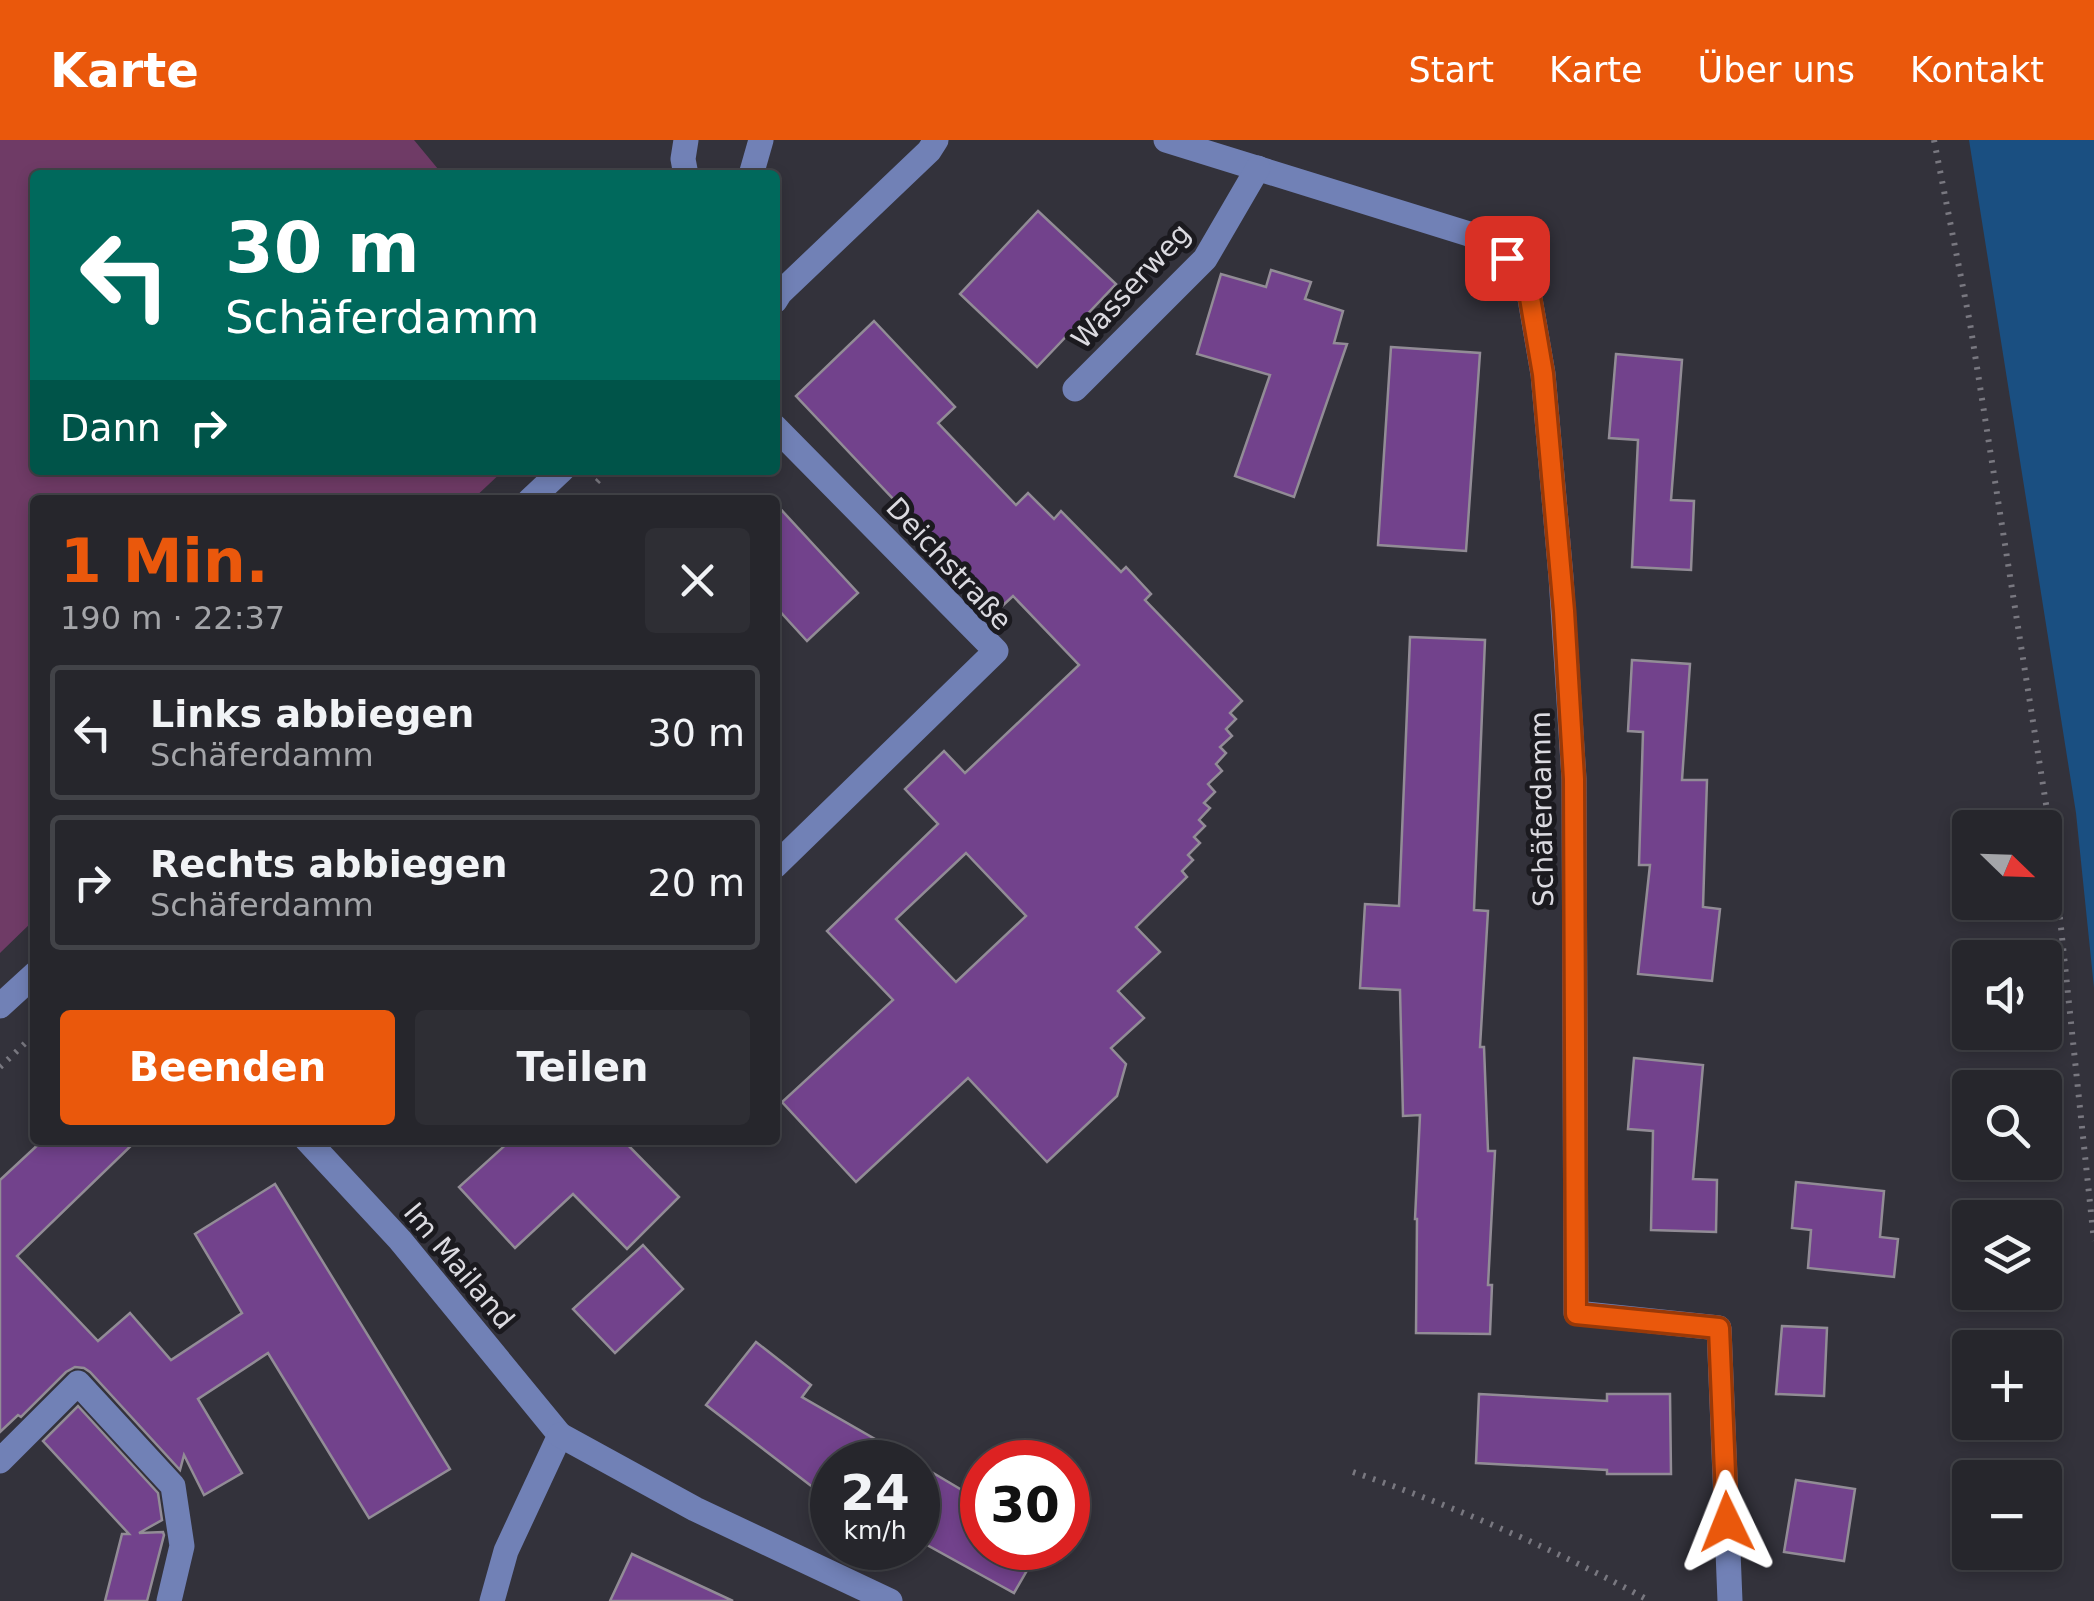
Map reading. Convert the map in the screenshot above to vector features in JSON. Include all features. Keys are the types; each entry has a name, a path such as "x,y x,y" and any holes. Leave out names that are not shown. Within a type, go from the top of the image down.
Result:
{"street":[{"path":"685,170 686,140"},
{"path":"752,170 760,140"},
{"path":"780,293 936,140"},
{"name":"Schäferdamm","path":"1166,140 1469,234 1507,258 1529,292 1544,393 1574,779 1576,1314 1719,1328 1730,1601"},
{"name":"Wasserweg","path":"1075,389 1205,258 1258,168"},
{"name":"Deichstraße","path":"780,432 996,651 780,861"},
{"path":"535,495 557,475"},
{"path":"3,998 30,978"},
{"name":"Im Mailand","path":"312,1145 400,1240 560,1435 695,1508 890,1601"},
{"path":"0,1461 78,1383 172,1486 182,1546 169,1601"},
{"path":"492,1601 506,1551 560,1435"}],"path":[{"path":"1934,140 1970,323 2052,842 2094,1240"},
{"path":"0,1067 30,1039"},
{"path":"1354,1472 1488,1522 1587,1566 1650,1601"}],"shaded area":[{"path":"0,140 414,140 439,170 30,170 30,475 499,475 477,495 30,495 30,924 0,953"}],"water":[{"path":"1969,140 2094,140 2094,988 2076,813"}],"building":[{"path":"1038,211 1116,284 1037,367 960,294"},
{"path":"1271,270 1311,282 1305,299 1343,311 1334,343 1347,344 1294,497 1235,476 1270,375 1197,354 1221,274 1266,287"},
{"path":"874,321 955,407 938,423 1016,505 1028,493 1054,519 1061,511 1121,572 1126,567 1151,594 1145,600 1242,701 1230,713 1236,719 1226,729 1232,736 1220,747 1226,753 1216,764 1222,771 1208,784 1215,792 1204,803 1210,808 1199,820 1205,826 1194,837 1200,843 1188,855 1193,860 1182,871 1187,877 1136,927 1160,952 1118,991 1144,1018 1111,1048 1126,1064 1117,1096 1047,1162 968,1078 856,1182 782,1102 893,1000 827,931 938,824 905,789 944,751 965,773 1079,665 1013,596 998,610 796,396","holes":["966,853 1026,916 956,982 896,919"]},
{"path":"1391,347 1480,353 1466,551 1378,545"},
{"path":"1616,354 1682,360 1671,500 1694,501 1691,570 1632,567 1638,440 1609,438"},
{"path":"780,508 858,593 807,641 780,611"},
{"path":"1410,637 1485,640 1474,910 1488,911 1480,1047 1484,1047 1488,1151 1495,1151 1488,1285 1492,1285 1490,1334 1416,1333 1415,1219 1420,1115 1403,1116 1400,990 1360,988 1365,904 1399,906"},
{"path":"1632,660 1690,664 1682,780 1707,780 1703,907 1720,909 1712,981 1638,974 1650,865 1639,865 1643,732 1628,731"},
{"path":"1634,1058 1703,1065 1693,1179 1717,1180 1716,1232 1651,1230 1653,1131 1628,1129"},
{"path":"38,1145 132,1145 17,1256 98,1341 130,1313 171,1360 242,1313 195,1234 275,1184 450,1469 369,1518 268,1353 198,1399 242,1473 204,1495 184,1455 180,1470 84,1368 66,1372 21,1417 18,1415 0,1432 0,1180"},
{"path":"505,1145 628,1145 679,1197 627,1249 573,1194 515,1248 459,1187"},
{"path":"1796,1182 1884,1191 1880,1237 1898,1239 1894,1277 1808,1268 1811,1230 1792,1228"},
{"path":"643,1245 683,1289 615,1353 573,1309"},
{"path":"1782,1326 1827,1328 1824,1396 1776,1394"},
{"path":"756,1342 811,1385 802,1397 877,1440 810,1440 810,1485 706,1405"},
{"path":"1479,1394 1607,1401 1607,1394 1670,1394 1671,1474 1607,1474 1607,1470 1476,1463"},
{"path":"78,1406 158,1493 162,1520 139,1533 164,1535 147,1601 105,1601 122,1534 129,1534 43,1441"},
{"path":"940,1477 960,1489 960,1563 940,1552"},
{"path":"1796,1480 1855,1489 1844,1561 1784,1552"},
{"path":"632,1554 733,1601 610,1601"},
{"path":"972,1570 1027,1570 1014,1593"}],"route":[{"path":"1507,258 1529,292 1543,374 1564,611 1574,779 1576,1314 1719,1328 1727,1522"}]}
